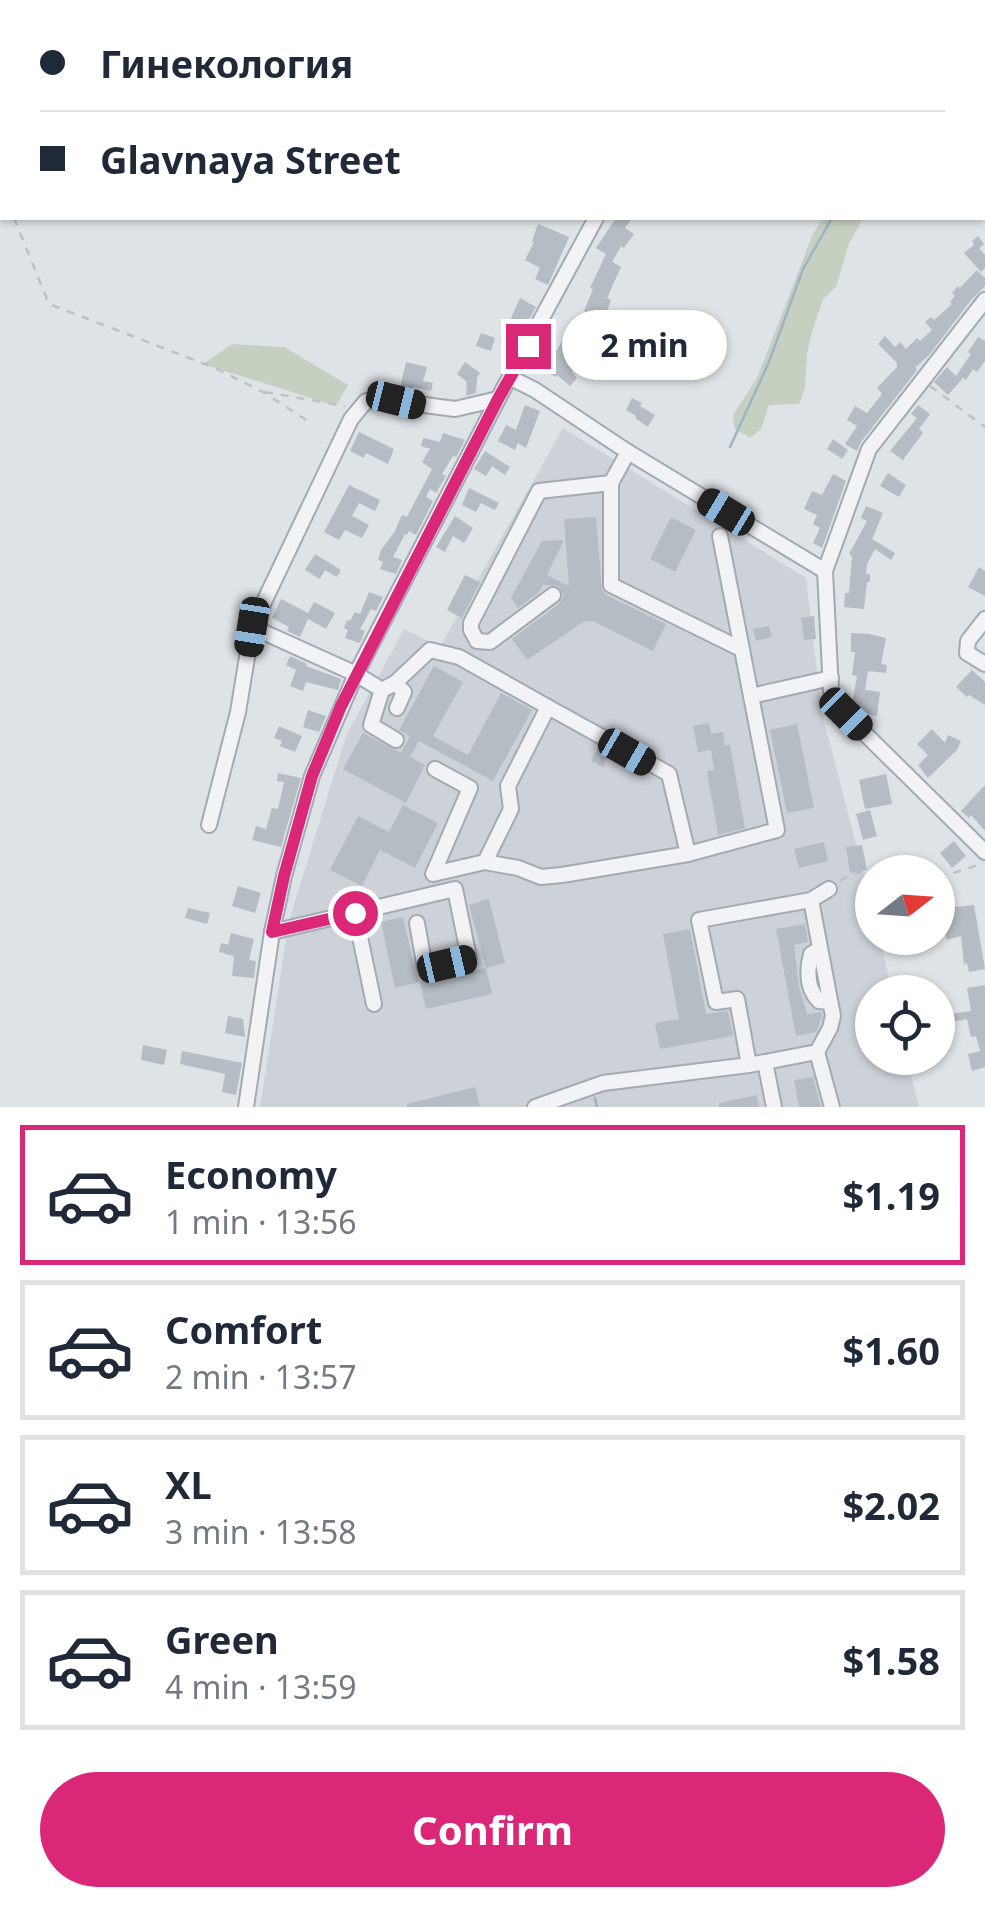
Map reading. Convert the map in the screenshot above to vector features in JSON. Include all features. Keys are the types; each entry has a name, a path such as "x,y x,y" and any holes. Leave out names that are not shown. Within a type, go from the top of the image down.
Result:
{"street":[{"path":"246,1107 272,932 312,776 356,674 595,220"},
{"path":"985,300 869,449 826,571 832,690 846,714 985,852"},
{"path":"511,378 826,571"},
{"path":"209,825 238,712 252,627 351,419 366,401 396,400 455,408 498,399"},
{"path":"628,452 612,482 612,585 741,649"},
{"path":"553,595 490,642 474,637 471,624 538,491 612,482"},
{"path":"435,769 470,788 433,874 485,862 542,877 688,854 777,830 720,536"},
{"path":"985,618 968,641 967,653 985,664"},
{"path":"252,627 404,692 397,708"},
{"path":"396,740 370,725 389,686 430,650 459,657 669,774 688,854"},
{"path":"750,696 831,678"},
{"path":"485,862 511,810 508,786 548,707"},
{"path":"748,1066 737,999 716,1002 699,920 810,900 829,889"},
{"path":"272,932 455,890 469,958 425,968 417,922"},
{"path":"810,900 833,1016 817,1052 832,1107"},
{"path":"355,913 374,1004"},
{"path":"536,1107 603,1082 748,1066 817,1052"},
{"path":"765,1062 774,1107"}],"path":[{"path":"15,220 50,304 215,368 308,421"},
{"path":"923,380 985,427"},
{"path":"263,392 341,407"},
{"path":"955,872 985,862"},
{"path":"829,889 855,874"}],"shaded area":[{"path":"563,428 806,578 822,713 859,855 855,855 855,955 884,955 888,975 855,975 855,1075 911,1075 919,1107 260,1107 289,921 346,736 404,629 440,647"}],"green space":[{"path":"822,220 862,220 849,244 836,287 823,299 811,335 805,388 799,404 769,405 761,429 750,438 734,428 733,415 757,378"},
{"path":"232,344 284,347 348,385 336,406 203,364"}],"building":[{"path":"615,220 631,220 625,228 634,234 612,262 621,267 607,298 611,300 604,319 584,311 606,254 596,248"},
{"path":"538,224 569,237 548,285 535,279 540,268 525,260"},
{"path":"978,236 984,244 979,248 985,255 981,272 964,253"},
{"path":"977,270 985,278 985,286 915,368 857,451 845,444 857,426 847,420 855,406 867,413 882,394 877,388 897,367 878,344 885,336 895,347 900,342 906,349 917,338 920,341 932,330 925,322 931,317 934,320 952,304 952,293"},
{"path":"520,298 536,307 513,349 500,342"},
{"path":"568,331 582,340 575,352 582,358 572,372 577,378 570,386 541,369"},
{"path":"481,333 495,338 491,351 476,346"},
{"path":"978,337 985,341 985,361 948,395 934,382 947,367 956,376"},
{"path":"406,362 427,367 423,381 433,383 431,391 400,387"},
{"path":"465,362 480,373 476,393 466,396 467,382 457,374"},
{"path":"632,398 655,415 648,427 626,410"},
{"path":"525,405 540,411 526,448 518,443 515,450 498,441 506,425 516,430"},
{"path":"918,405 930,414 919,429 923,433 903,460 890,451 917,418 911,414"},
{"path":"359,432 394,449 388,464 366,453 364,458 350,451"},
{"path":"443,433 465,440 442,474 446,476 436,493 430,489 426,497 433,501 416,535 409,531 405,534 393,557 402,560 396,574 380,569 381,550 402,515 407,517 432,469 422,462 430,449 421,446 423,438 440,442"},
{"path":"833,439 848,450 842,459 827,449"},
{"path":"485,451 510,467 505,475 492,466 486,476 474,469"},
{"path":"888,473 906,485 899,497 880,486"},
{"path":"833,474 846,481 822,548 813,543 820,528 813,524 817,515 804,509 812,491 822,495"},
{"path":"349,485 380,500 375,511 359,503 352,516 369,525 362,538 345,530 339,540 324,532"},
{"path":"469,488 499,503 495,510 481,503 476,512 462,505"},
{"path":"866,506 883,513 872,539 895,553 891,560 875,549 867,564 870,582 864,609 844,607 845,593 849,593 849,554 867,521 861,518"},
{"path":"455,516 473,528 464,543 453,536 445,552 436,547"},
{"path":"596,517 602,590 666,624 653,651 593,621 583,622 527,660 512,639 559,604 564,595 558,586 543,585 518,608 511,598 542,541 564,540 547,575 569,586 564,519"},
{"path":"671,517 696,530 675,572 650,559"},
{"path":"315,554 341,570 337,577 325,570 320,579 305,570"},
{"path":"979,567 985,571 985,596 968,587"},
{"path":"465,575 480,582 462,618 447,610"},
{"path":"369,592 383,597 360,629 365,631 360,643 345,638 347,620 355,612 360,614"},
{"path":"281,599 308,613 314,602 335,613 326,629 308,619 300,637 272,618"},
{"path":"814,616 816,639 804,640 801,618"},
{"path":"769,626 772,637 756,641 753,629"},
{"path":"851,633 886,638 881,664 887,665 886,673 868,671 865,690 880,692 877,716 859,713 852,705 857,676 852,675 855,652 851,652"},
{"path":"290,656 341,679 338,690 306,682 303,691 290,686 296,670 286,665"},
{"path":"434,666 463,682 433,736 468,755 501,693 532,710 493,781 419,741 410,757 425,765 406,803 343,769 363,733 401,753 410,736 399,730"},
{"path":"972,670 985,682 985,705 956,687"},
{"path":"308,710 326,716 319,732 303,727"},
{"path":"709,723 711,734 723,732 725,746 730,745 745,828 718,835 707,771 714,770 711,750 698,752 693,726"},
{"path":"797,724 814,808 787,813 770,730"},
{"path":"279,726 302,736 295,752 280,746 282,741 274,738"},
{"path":"932,729 945,743 948,735 961,741 957,750 928,778 918,765 928,755 917,744"},
{"path":"598,747 609,753 603,767 591,761"},
{"path":"278,773 301,778 281,847 252,840 256,826 266,829 272,808 278,809 284,782 277,781"},
{"path":"886,774 892,804 865,809 859,780"},
{"path":"985,785 985,831 971,815 969,818 961,811"},
{"path":"403,805 438,823 415,868 380,850 362,886 330,870 358,816 389,832"},
{"path":"870,810 877,836 863,840 856,814"},
{"path":"954,841 966,856 955,865 955,855 940,853"},
{"path":"824,842 828,861 799,868 794,849"},
{"path":"862,845 864,855 855,855 855,872 850,873 846,847"},
{"path":"238,886 261,893 255,913 232,906"},
{"path":"489,899 505,963 486,968 469,905"},
{"path":"974,905 985,969 969,972 967,963 964,964 961,936 955,938 955,907"},
{"path":"188,908 210,913 207,924 185,918"},
{"path":"403,917 420,982 395,988 381,922"},
{"path":"805,924 808,942 794,945 799,987 807,1014 821,1012 822,1016 816,1032 796,1036 776,929"},
{"path":"690,929 706,1014 728,1011 733,1036 660,1049 655,1023 679,1019 663,934"},
{"path":"231,933 254,939 249,960 256,961 254,978 232,976 234,956 219,952 221,943 228,945"},
{"path":"486,968 492,994 426,1009 420,982"},
{"path":"985,985 985,1067 972,1071 968,1054 980,1051 976,1036 971,1037 967,1019 955,1021 955,1013 971,1011 967,988"},
{"path":"228,1016 243,1019 245,1037 225,1033"},
{"path":"143,1045 167,1050 164,1065 141,1060"},
{"path":"182,1051 242,1063 236,1095 222,1092 225,1074 180,1064"},
{"path":"813,1077 821,1107 799,1107 794,1080"},
{"path":"475,1087 480,1106 407,1107 407,1104"},
{"path":"757,1095 759,1107 719,1107 719,1103"}],"waterway":[{"path":"730,447 769,362 803,269 831,220"},
{"path":"595,1098 597,1107"}],"route":[{"path":"355,913 272,932 312,776 341,706 528,346"}]}
